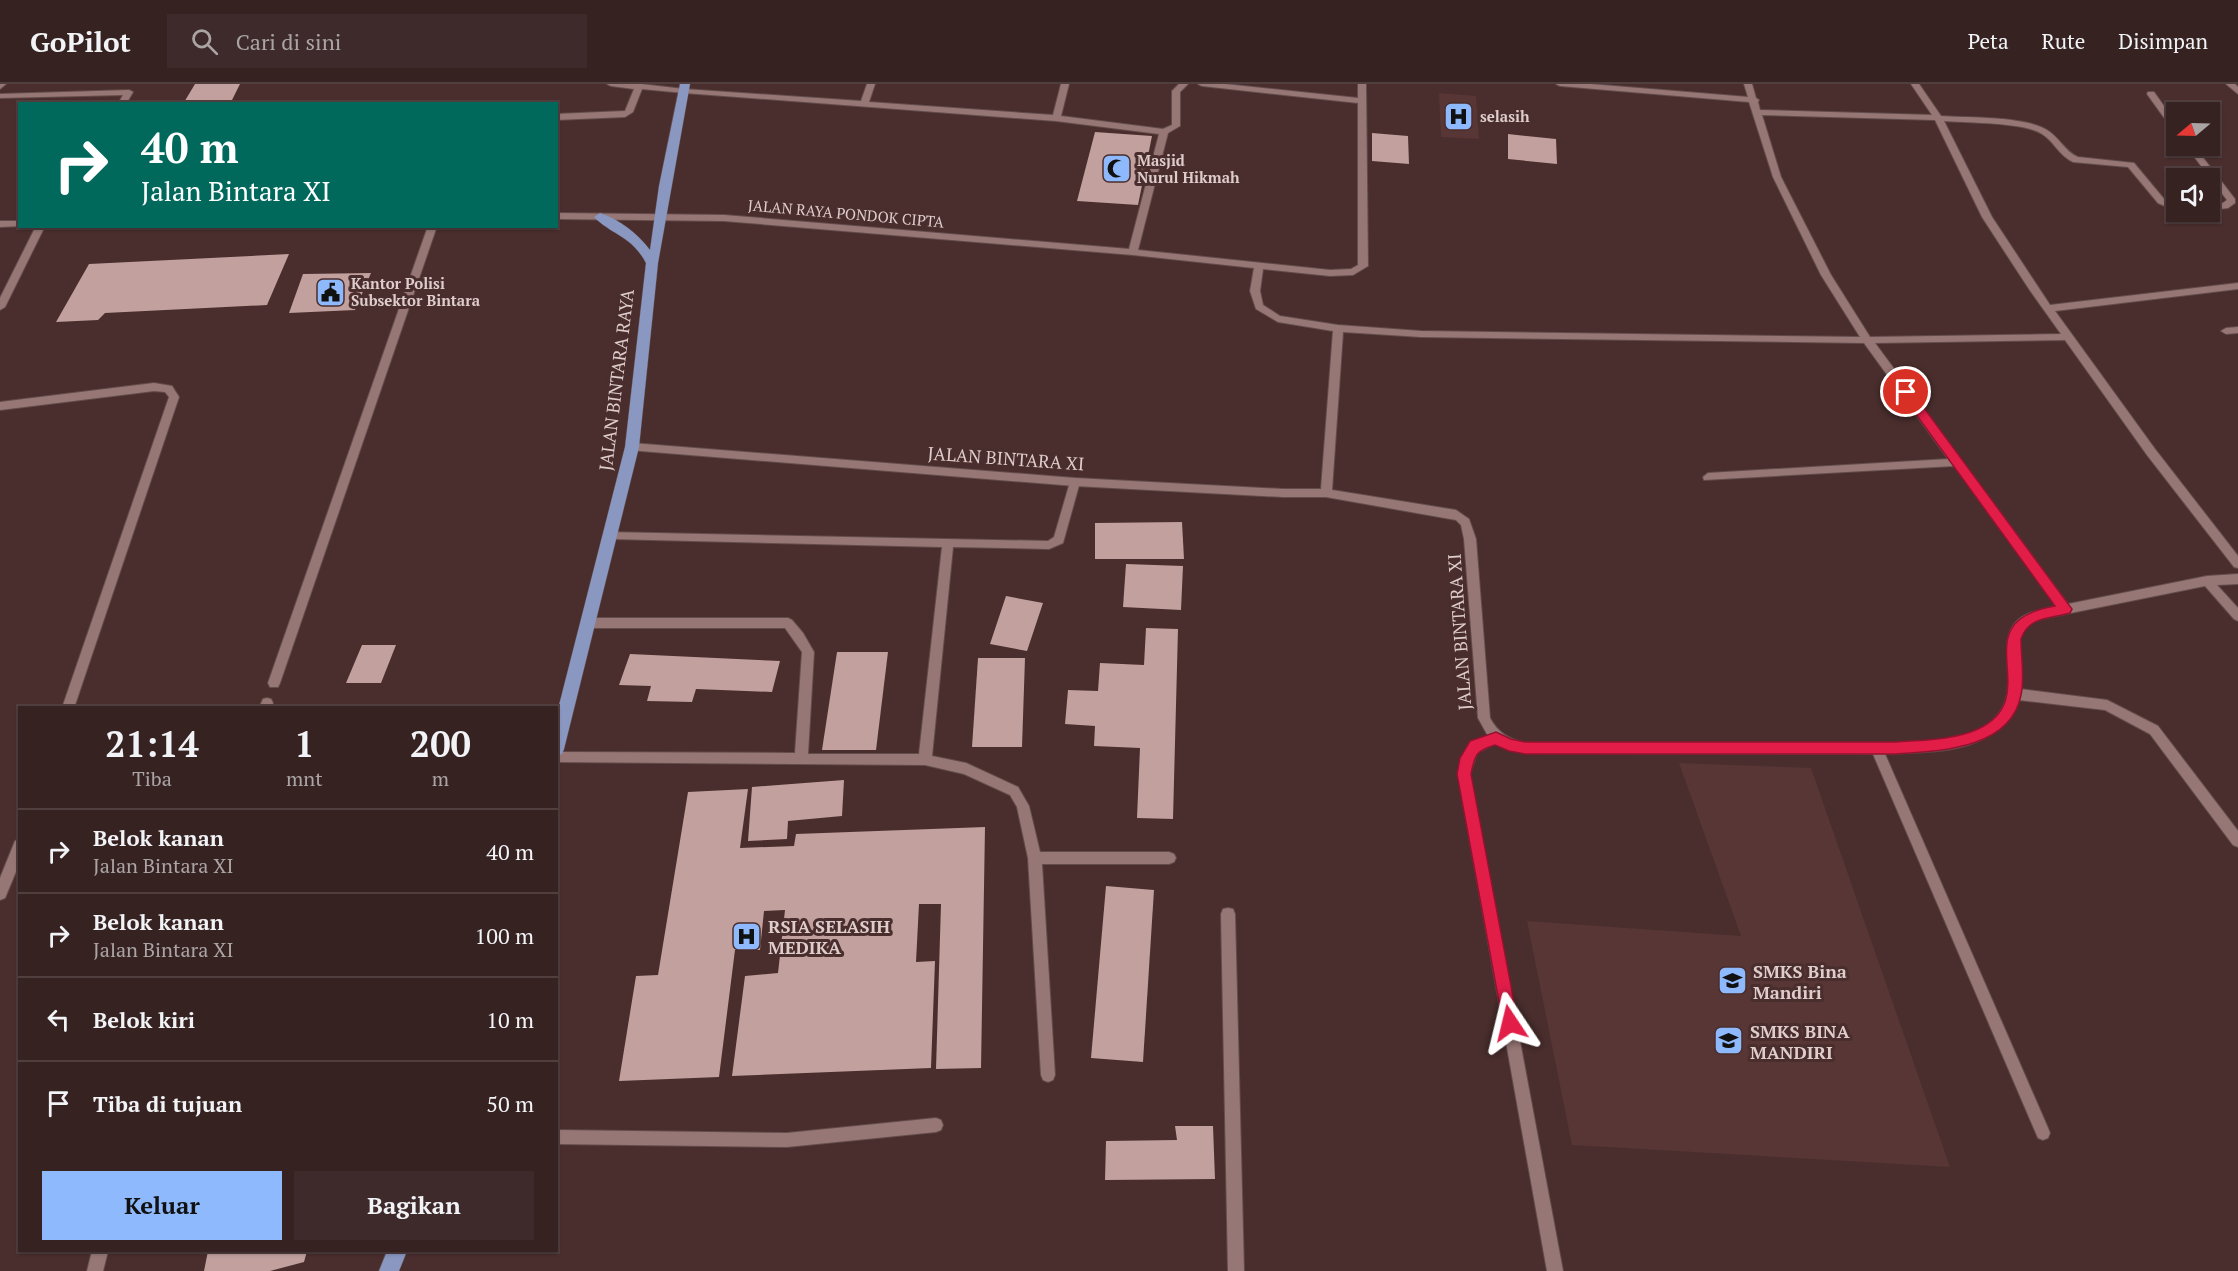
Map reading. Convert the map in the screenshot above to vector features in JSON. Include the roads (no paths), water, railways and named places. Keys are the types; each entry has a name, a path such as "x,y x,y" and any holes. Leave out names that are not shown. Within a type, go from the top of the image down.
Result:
{"main road":[{"name":"JALAN BINTARA RAYA","path":"558,740 632,447 652,263 685,88"},
{"path":"600,217 620,227 646,250 652,263"},
{"path":"389,1271 397,1252"}],"street":[{"path":"123,102 135,84"},
{"path":"611,84 1056,118 1164,132 1176,126 1176,91 1184,84"},
{"path":"864,104 871,84"},
{"path":"1056,118 1065,84"},
{"path":"1202,84 1362,101 1362,84"},
{"path":"1560,84 1755,100"},
{"path":"1748,84 1755,100 1777,177 1826,275 1867,340 2065,609"},
{"path":"1915,84 1938,118 1988,217 2048,309 2151,452 2238,564"},
{"path":"2230,84 2238,92"},
{"path":"558,117 626,114 629,112 639,86"},
{"path":"0,96 129,92"},
{"path":"2151,94 2166,114"},
{"name":"JALAN RAYA PONDOK CIPTA","path":"558,216 724,218 1133,252 1342,273 1353,272 1363,266 1362,101"},
{"path":"1757,112 1938,118 2039,128 2076,160 2131,165 2161,201 2166,203"},
{"path":"1133,252 1164,132"},
{"path":"2198,156 2207,168"},
{"path":"2220,185 2232,201 2220,206"},
{"path":"0,224 18,224"},
{"path":"0,307 40,228"},
{"path":"273,683 432,228"},
{"path":"1259,265 1255,291 1259,307 1278,319 1338,328 1433,334 1867,340 2068,337"},
{"path":"2048,309 2238,286"},
{"path":"1326,494 1338,328"},
{"path":"2226,331 2238,330"},
{"path":"0,406 154,387 168,389 174,397 69,706"},
{"name":"JALAN BINTARA XI","path":"632,447 1075,482 1326,494 1445,511 1464,519 1470,539 1484,718 1488,730 1496,738"},
{"path":"1708,477 1957,462"},
{"path":"611,535 1048,545 1059,540 1075,482"},
{"path":"925,760 948,543"},
{"path":"1555,1271 1464,774 1467,758 1475,746 1496,738 1509,745 1525,748 1877,749 1934,746 1980,735 1997,724 2009,711 2015,694 2014,639 2018,627 2026,620 2041,614 2207,581 2238,579"},
{"path":"2207,581 2238,616"},
{"path":"588,622 788,623 808,652 801,759"},
{"path":"2015,694 2108,705 2154,730 2238,841"},
{"path":"1877,749 2043,1133"},
{"path":"558,757 925,760 966,769 1014,791 1023,806 1035,858 1048,1075"},
{"path":"0,894 18,850"},
{"path":"1035,858 1169,858"},
{"path":"1228,914 1236,1271"},
{"path":"558,1137 787,1140 936,1125"},
{"path":"94,1271 100,1252"}],"place":[{"name":"selasih","path":"1459,116"},
{"name":"Masjid Nurul Hikmah","path":"1116,169"},
{"name":"Kantor Polisi Subsektor Bintara","path":"330,292"},
{"name":"RSIA SELASIH MEDIKA","path":"747,936"},
{"name":"SMKS Bina Mandiri","path":"1732,981"},
{"name":"SMKS BINA MANDIRI","path":"1729,1041"}]}
